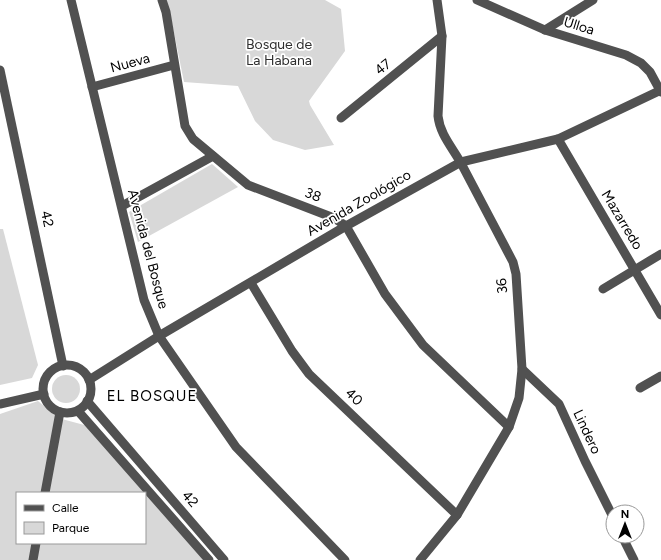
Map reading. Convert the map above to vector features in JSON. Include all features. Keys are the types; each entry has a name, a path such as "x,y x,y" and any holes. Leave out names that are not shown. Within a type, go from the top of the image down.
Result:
{"street":[{"name":"Avenida del Bosque","path":"71,0 144,300 159,336 236,447 345,560"},
{"name":"38","path":"162,0 166,12 185,126 193,139 248,185 334,218 346,226"},
{"name":"36","path":"420,560 456,515 509,427 519,398 522,369 516,274 513,262 460,162 444,137 439,125 438,116 442,36 437,0"},
{"name":"Ulloa","path":"477,0 545,30 626,54 641,63 650,72 661,91"},
{"path":"545,30 593,0"},
{"name":"47","path":"341,118 442,36"},
{"name":"Nueva","path":"92,87 174,65"},
{"name":"42","path":"1,77 63,366"},
{"name":"Avenida Zoológico","path":"88,380 159,336 346,226 460,162 558,139 661,91"},
{"name":"Mazarredo","path":"558,139 661,315"},
{"path":"122,206 213,156"},
{"path":"346,226 385,294 423,345 509,427"},
{"path":"604,289 661,254"},
{"name":"40","path":"251,283 292,351 309,374 456,515"},
{"path":"71,366 78,368 83,372 88,380 90,393 88,401 78,411 66,413 60,412 49,405 44,394 43,387 45,379 56,368 71,366"},
{"name":"Lindero","path":"522,369 559,404 606,504"},
{"path":"640,388 661,376"},
{"path":"0,404 44,394"},
{"name":"42","path":"88,401 224,560"},
{"name":"42","path":"78,411 209,560"},
{"path":"45,492 60,412"},
{"path":"33,560 36,544"},
{"path":"626,544 634,560"}],"green space":[{"name":"Bosque de La Habana","path":"166,0 325,0 341,9 345,51 309,101 334,145 305,150 273,140 255,121 238,86 184,82"},
{"path":"212,164 238,187 138,242 129,212"},
{"path":"0,229 3,229 38,365 32,378 0,385"},
{"path":"66,375 76,379 80,389 76,399 66,403 56,399 52,389 56,379"},
{"path":"38,401 58,418 88,426 206,560 0,560 0,414"}],"district":[{"name":"EL BOSQUE","path":"152,396"}]}
